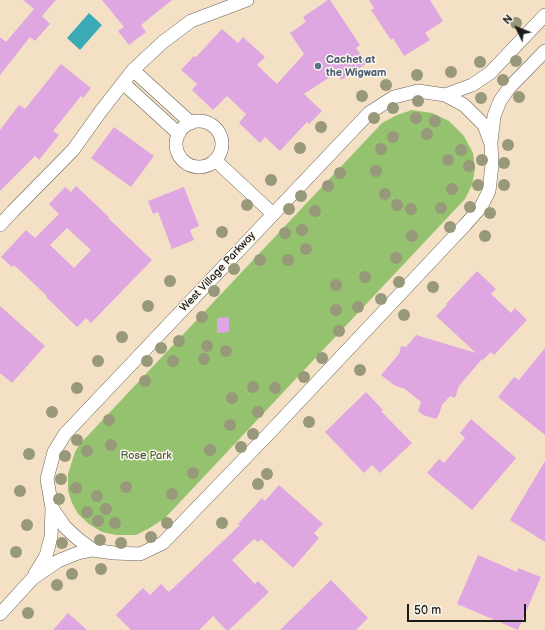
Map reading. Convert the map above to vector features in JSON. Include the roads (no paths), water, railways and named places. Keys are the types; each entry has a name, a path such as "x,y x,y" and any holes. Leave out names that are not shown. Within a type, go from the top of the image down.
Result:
{"street":[{"path":"0,225 73,150 101,110 123,83 134,70 163,42 191,21 247,0"},
{"name":"West Village Parkway","path":"445,95 472,86 490,73 545,15"},
{"name":"West Village Parkway","path":"33,578 58,561 78,553 93,550 114,553 140,554 163,543 275,427 465,225 480,207 489,191 492,165 491,144 494,116 500,101 509,88 545,51"},
{"path":"134,70 191,123"},
{"path":"123,83 179,134"},
{"name":"West Village Parkway","path":"0,614 33,578 46,556 51,537 52,508 47,479 54,452 65,434 369,113 394,96 418,90 445,95 464,105 484,125 491,144"},
{"path":"191,123 207,123 213,126 221,139 222,147 220,154 209,165 195,167 182,160 178,154 176,146 179,134 191,123"},
{"path":"215,160 273,214"},
{"name":"West Village Parkway","path":"52,508 65,527 93,550"}],"water":[{"path":"89,13 102,25 80,50 67,38"}],"place":[{"name":"Cachet at the Wigwam","path":"318,66"}],"park label":[{"name":"Rose Park","path":"146,456"}]}
